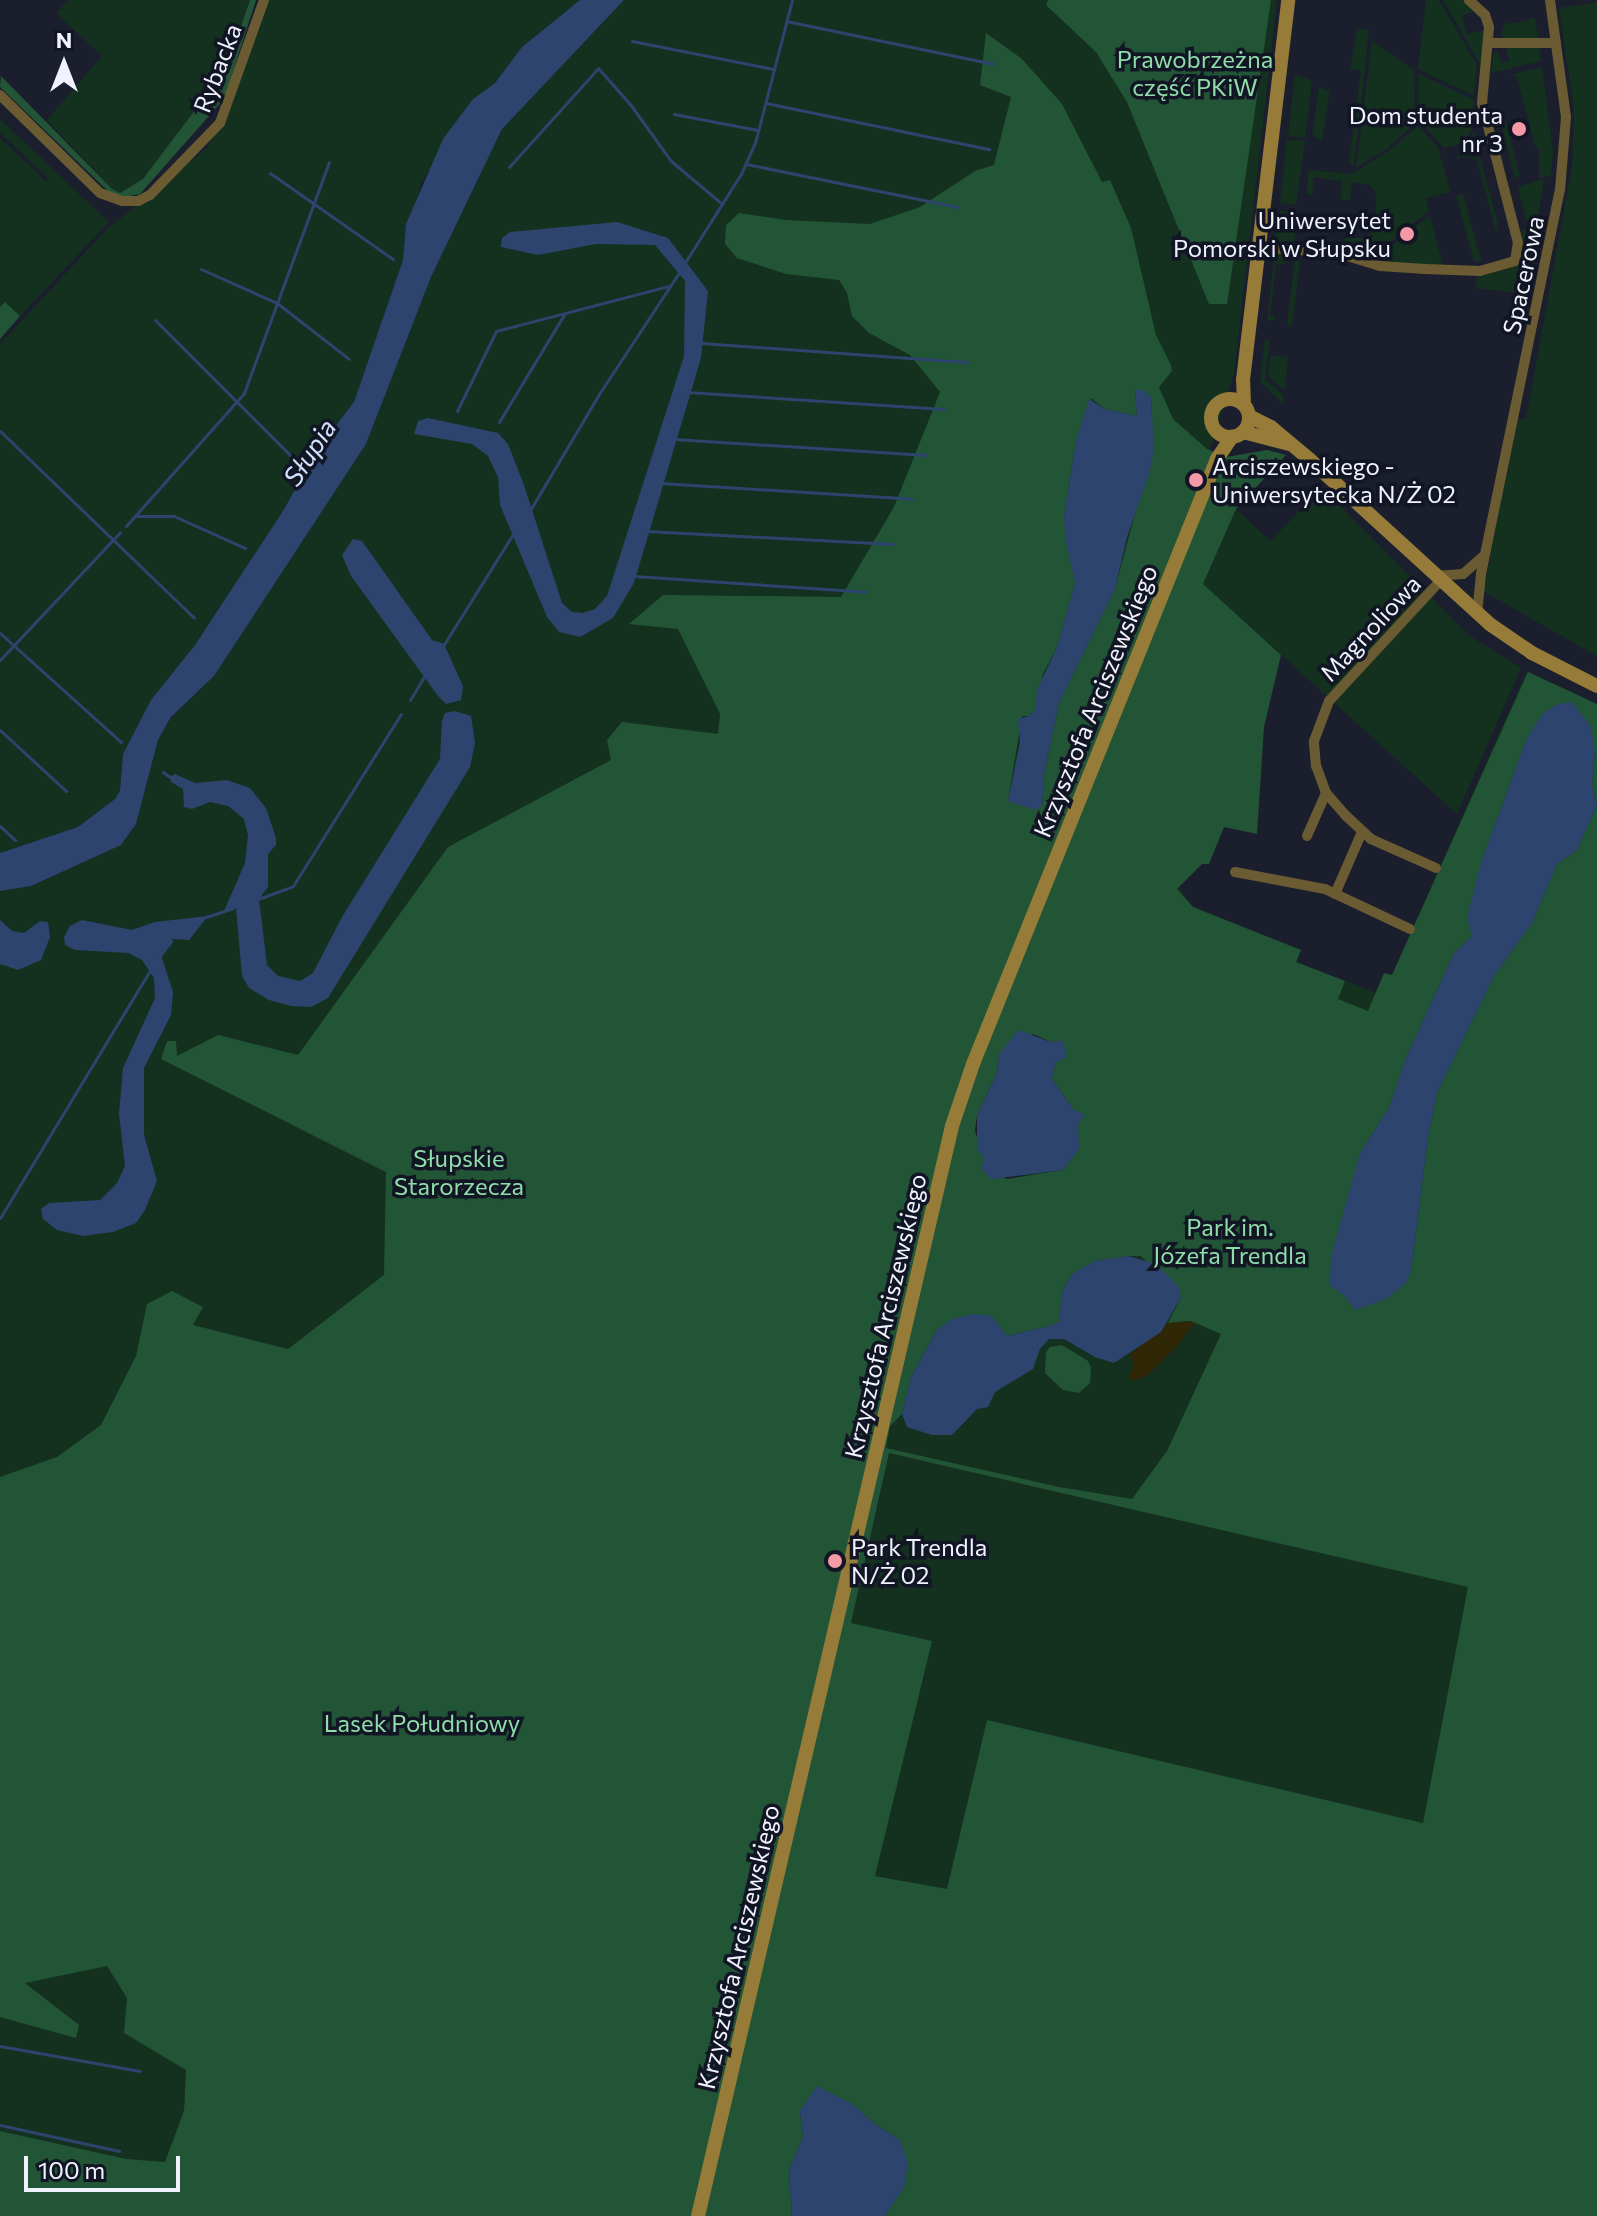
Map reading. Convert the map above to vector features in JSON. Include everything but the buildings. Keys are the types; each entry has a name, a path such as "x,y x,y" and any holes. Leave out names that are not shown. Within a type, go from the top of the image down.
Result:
{"street":[{"name":"Rybacka","path":"0,95 95,188 126,202 150,195 220,123 264,0"},
{"path":"1231,435 1247,410 1243,380 1288,0"},
{"path":"1260,248 1334,252 1380,266 1425,269 1480,271 1515,261 1518,243 1482,103 1487,21 1469,0"},
{"name":"Spacerowa","path":"1477,614 1484,556 1560,190 1566,117 1550,0"},
{"path":"1488,43 1556,43"},
{"path":"1243,380 1227,399 1216,405 1211,417 1231,435 1293,446"},
{"path":"1227,399 1247,410 1293,446 1477,614 1532,653 1597,686"},
{"name":"Krzysztofa Arciszewskiego","path":"698,2216 952,1126 994,1013 1217,459 1231,435"},
{"path":"1438,578 1463,574 1484,556"},
{"name":"Magnoliowa","path":"1436,868 1382,845 1362,832 1326,793 1316,766 1314,741 1329,701 1438,578"},
{"path":"1307,836 1326,793"},
{"path":"1335,894 1362,832"},
{"path":"1235,872 1317,887 1410,929"}],"green space":[{"path":"68,0 250,0 226,68 143,180 120,193 112,189 47,120 102,56 56,13"},
{"path":"250,0 256,0 224,99 140,194 124,197 110,193 0,87 1,76 112,189 120,193 143,179 226,69"},
{"path":"265,0 580,0 522,47 495,83 473,99 421,183 415,207 406,224 403,260 354,402 318,449 283,511 195,645 151,700 123,754 120,791 115,799 78,827 0,853 0,344 107,229 208,147"},
{"name":"Słupskie Starorzecza","path":"624,0 1277,0 1234,374 1212,443 1050,845 185,2091 184,2111 166,2169 0,2216 0,891 31,886 121,845 136,825 158,740 172,717 214,676 366,444 431,277 502,129"},
{"name":"Prawobrzeżna część PKiW","path":"1048,0 1271,0 1227,304 1209,304 1127,102 1096,52 1046,5"},
{"path":"1426,0 1439,0 1477,65 1474,96 1418,69"},
{"path":"1443,0 1464,0 1476,10 1462,16 1467,34 1485,30 1481,66"},
{"path":"1597,2 1597,656 1483,591 1518,419 1526,419 1572,167 1574,110 1559,8"},
{"path":"1535,18 1538,39 1505,39 1501,34 1506,21 1509,24"},
{"path":"1357,29 1369,30 1354,165 1349,165 1361,71 1350,69"},
{"name":"Lasek Południowy","path":"986,33 1022,59 1062,104 1102,182 1110,180 1131,228 1156,335 1171,365 1172,371 1159,387 1173,419 1207,449 1227,457 1267,450 1286,455 1236,509 1203,584 1281,655 1264,727 1257,834 1224,827 1209,864 1202,864 1177,889 1193,907 1301,950 1296,962 1345,981 1338,999 1368,1011 1384,973 1392,975 1528,672 1597,704 1597,804 1592,784 1595,754 1526,740 1482,860 1472,936 1454,953 1406,1058 1389,1108 1360,1153 1411,1271 1428,1137 1437,1093 1494,976 1532,923 1557,864 1577,850 1597,805 1597,2216 885,2216 904,2186 900,2140 852,2104 800,2111 803,2137 789,2170 792,2216 0,2216 0,2131 126,2159 165,2162 184,2111 186,2070 124,2033 127,1998 107,1966 25,1983 79,2025 76,2038 0,2017 0,1477 57,1457 101,1425 136,1356 147,1304 172,1291 203,1307 193,1325 288,1349 384,1275 386,1172 161,1059 167,1041 176,1041 177,1056 218,1035 298,1055 448,847 611,760 607,740 622,722 718,734 720,714 678,629 629,624 663,595 841,597 894,507 940,392 910,355 869,333 852,316 847,293 839,280 786,274 737,258 725,244 726,225 739,213 786,220 870,224 920,207 975,171 994,165 1011,97 980,85","holes":["1135,390 1151,397 1152,417 1136,510 1115,589 1059,703 1044,775 1042,806 1008,801 1022,716 1029,716 1035,710 1043,674 1057,647 1075,583 1064,516 1076,441 1091,398 1105,409 1137,416","1033,1034 1051,1042 1055,1063 1052,1079 1074,1110 1079,1149 1063,1170 1007,1179 982,1168 984,1158 975,1131 977,1115 997,1073 999,1054","1141,1256 1181,1297 1168,1323 1191,1321 1221,1334 1167,1451 1132,1499 1059,1487 886,1448 890,1426 902,1414 911,1377 937,1330 992,1316 1006,1336 1059,1322 1062,1291 1072,1274 1095,1261","889,1453 1468,1587 1423,1823 987,1720 947,1889 875,1876 932,1641 851,1623"]},
{"path":"1372,41 1414,70 1415,124 1386,149 1356,168"},
{"path":"1539,47 1541,61 1491,73 1493,55 1497,51 1501,63 1510,61 1506,48"},
{"path":"1542,67 1553,151 1551,175 1539,178 1539,148 1536,148 1516,75 1510,75"},
{"path":"1418,73 1474,100 1473,109 1419,121"},
{"path":"1295,75 1312,80 1305,138 1288,136"},
{"path":"1319,87 1330,91 1322,140 1312,136"},
{"path":"1503,110 1520,176 1515,178 1498,111"},
{"path":"1472,113 1473,128 1463,143 1444,148 1422,124"},
{"path":"0,119 109,222 20,316 5,302 0,307 0,138 46,181 49,179 0,133"},
{"path":"1418,126 1438,147 1450,192 1426,198 1429,211 1380,251 1347,246 1345,238 1364,238 1372,233 1376,222 1376,193 1370,185 1352,182 1350,200 1340,199 1342,181 1314,177 1312,195 1307,194 1308,170 1352,174 1387,152"},
{"path":"1474,132 1479,153 1456,159"},
{"path":"1287,140 1305,141 1296,205 1280,203"},
{"path":"1480,157 1498,224 1496,232 1477,160 1467,159"},
{"path":"1544,179 1538,217 1526,220 1518,187"},
{"path":"1463,194 1481,261 1474,261 1456,196"},
{"path":"1279,211 1296,213 1294,245 1275,247"},
{"path":"1430,215 1443,266 1387,264 1362,255 1382,254"},
{"path":"1537,223 1540,237 1528,294 1476,288 1477,275 1509,268 1518,262 1523,251 1521,231"},
{"path":"1275,251 1284,255 1285,264 1276,263 1270,315 1276,316 1274,320 1267,321"},
{"path":"1295,259 1300,260 1292,327 1287,326"},
{"path":"5,302 20,316 0,339 0,307"},
{"path":"1265,340 1270,341 1265,379 1284,396 1283,404 1260,382"},
{"path":"1271,355 1288,357 1285,390 1268,376"},
{"path":"1322,488 1470,636 1521,668 1457,814 1203,584 1236,509 1270,541"},
{"name":"Park im. Józefa Trendla","path":"1527,671 1597,704 1597,1688 1455,1657 1423,1823 987,1720 947,1890 875,1876 931,1642 851,1623 890,1449 886,1448 889,1426 1178,887 1193,907 1301,950 1297,962 1376,993 1384,973 1392,975"},
{"path":"1062,1345 1088,1361 1091,1368 1090,1383 1079,1393 1063,1390 1045,1373 1046,1352 1050,1347"}],"sand":[{"path":"1191,1321 1194,1324 1178,1345 1148,1375 1133,1381 1128,1378 1134,1366 1130,1354 1168,1323"}],"water":[{"path":"580,0 624,0 502,129 431,277 366,444 214,676 171,717 158,740 136,824 121,845 31,886 0,891 0,853 78,827 115,799 120,791 123,754 151,700 195,645 283,511 318,449 354,402 403,260 406,224 443,139 473,99 495,83 522,47"},
{"path":"617,222 668,238 708,291 701,358 634,583 613,618 580,637 559,632 547,617 500,505 498,477 488,456 472,444 414,434 418,421 428,418 498,433 508,444 524,485 562,603 572,612 583,613 595,609 607,596 684,356 685,281 655,245 596,244 538,255 501,247 502,238 510,232"},
{"path":"1135,390 1144,390 1151,397 1154,450 1149,474 1127,537 1115,589 1059,703 1044,775 1042,806 1035,810 1008,801 1020,742 1018,719 1029,716 1035,710 1037,690 1057,647 1075,583 1065,537 1064,516 1076,441 1089,399 1105,409 1137,416"},
{"path":"353,539 362,541 432,640 444,644 463,686 461,700 446,704 438,696 351,576 342,555"},
{"path":"1572,702 1591,727 1595,753 1592,784 1597,805 1577,850 1557,864 1532,923 1494,976 1437,1093 1428,1137 1411,1271 1406,1283 1386,1299 1355,1310 1345,1296 1329,1285 1332,1253 1360,1153 1389,1108 1406,1058 1454,953 1472,936 1467,917 1482,860 1526,740 1543,713 1558,704"},
{"path":"455,711 471,716 475,743 470,767 328,998 311,1007 291,1006 269,1000 249,988 242,976 236,908 224,911 245,863 248,835 244,819 228,806 210,802 192,809 184,807 183,789 171,782 170,777 175,774 195,783 227,780 250,788 266,808 276,838 276,845 268,854 268,887 259,899 267,965 278,976 300,981 313,973 342,917 440,759 442,721 445,713"},
{"path":"208,916 189,940 172,939 161,955 173,992 171,1015 144,1068 144,1135 157,1181 145,1210 136,1223 113,1232 83,1236 57,1230 43,1219 41,1209 49,1203 100,1200 117,1183 125,1166 119,1114 123,1068 155,998 154,978 142,960 128,953 75,950 65,945 64,937 70,926 82,920 132,930 155,922"},
{"path":"0,920 12,931 24,933 40,921 48,922 50,937 41,960 18,970 0,964"},
{"path":"1018,1030 1051,1042 1063,1041 1066,1057 1055,1063 1052,1079 1074,1110 1085,1115 1078,1124 1079,1149 1063,1170 991,1179 981,1168 984,1158 977,1149 977,1115 997,1073 999,1054"},
{"path":"1128,1256 1156,1264 1179,1287 1181,1297 1161,1332 1114,1363 1095,1357 1064,1339 1049,1339 1040,1349 1033,1369 995,1392 988,1407 977,1409 952,1435 932,1435 907,1427 902,1414 911,1377 937,1330 952,1319 973,1314 992,1316 1007,1336 1049,1326 1059,1322 1062,1291 1072,1274 1095,1261"},
{"path":"817,2086 852,2104 900,2140 908,2164 904,2187 885,2216 792,2216 789,2170 803,2137 800,2111"}],"waterway":[{"path":"684,264 741,174 755,143 792,0"},
{"path":"786,21 993,64"},
{"path":"632,41 773,69"},
{"path":"509,167 598,68 630,104 671,161 722,204"},
{"path":"766,103 989,149"},
{"path":"674,114 757,130"},
{"path":"126,526 244,393 329,162"},
{"path":"746,164 958,207"},
{"path":"270,173 393,259"},
{"path":"201,269 277,303 349,359"},
{"path":"529,512 599,394 680,271"},
{"path":"457,411 496,331 669,286"},
{"path":"499,422 565,313"},
{"name":"Słupia","path":"155,320 297,462"},
{"path":"701,343 968,362"},
{"path":"687,392 943,409"},
{"path":"0,431 194,618"},
{"path":"674,439 926,455"},
{"path":"661,483 912,499"},
{"path":"136,516 174,516 245,548"},
{"path":"646,531 894,544"},
{"path":"0,660 120,532"},
{"path":"443,646 513,534"},
{"path":"634,576 866,592"},
{"path":"0,633 121,742"},
{"path":"410,700 426,673"},
{"path":"258,899 293,886 401,714"},
{"path":"0,730 66,791"},
{"path":"163,772 170,777"},
{"path":"0,826 15,840"},
{"path":"206,917 233,908"},
{"path":"159,957 171,941"},
{"path":"0,1218 150,970"},
{"path":"0,2046 140,2071"},
{"path":"0,2125 119,2151"}],"place":[{"name":"Dom studenta nr 3","path":"1519,129"},
{"name":"Uniwersytet Pomorski w Słupsku","path":"1407,234"},
{"name":"Arciszewskiego - Uniwersytecka N/Ż 02","path":"1196,480"},
{"name":"Park Trendla N/Ż 02","path":"835,1561"}]}
